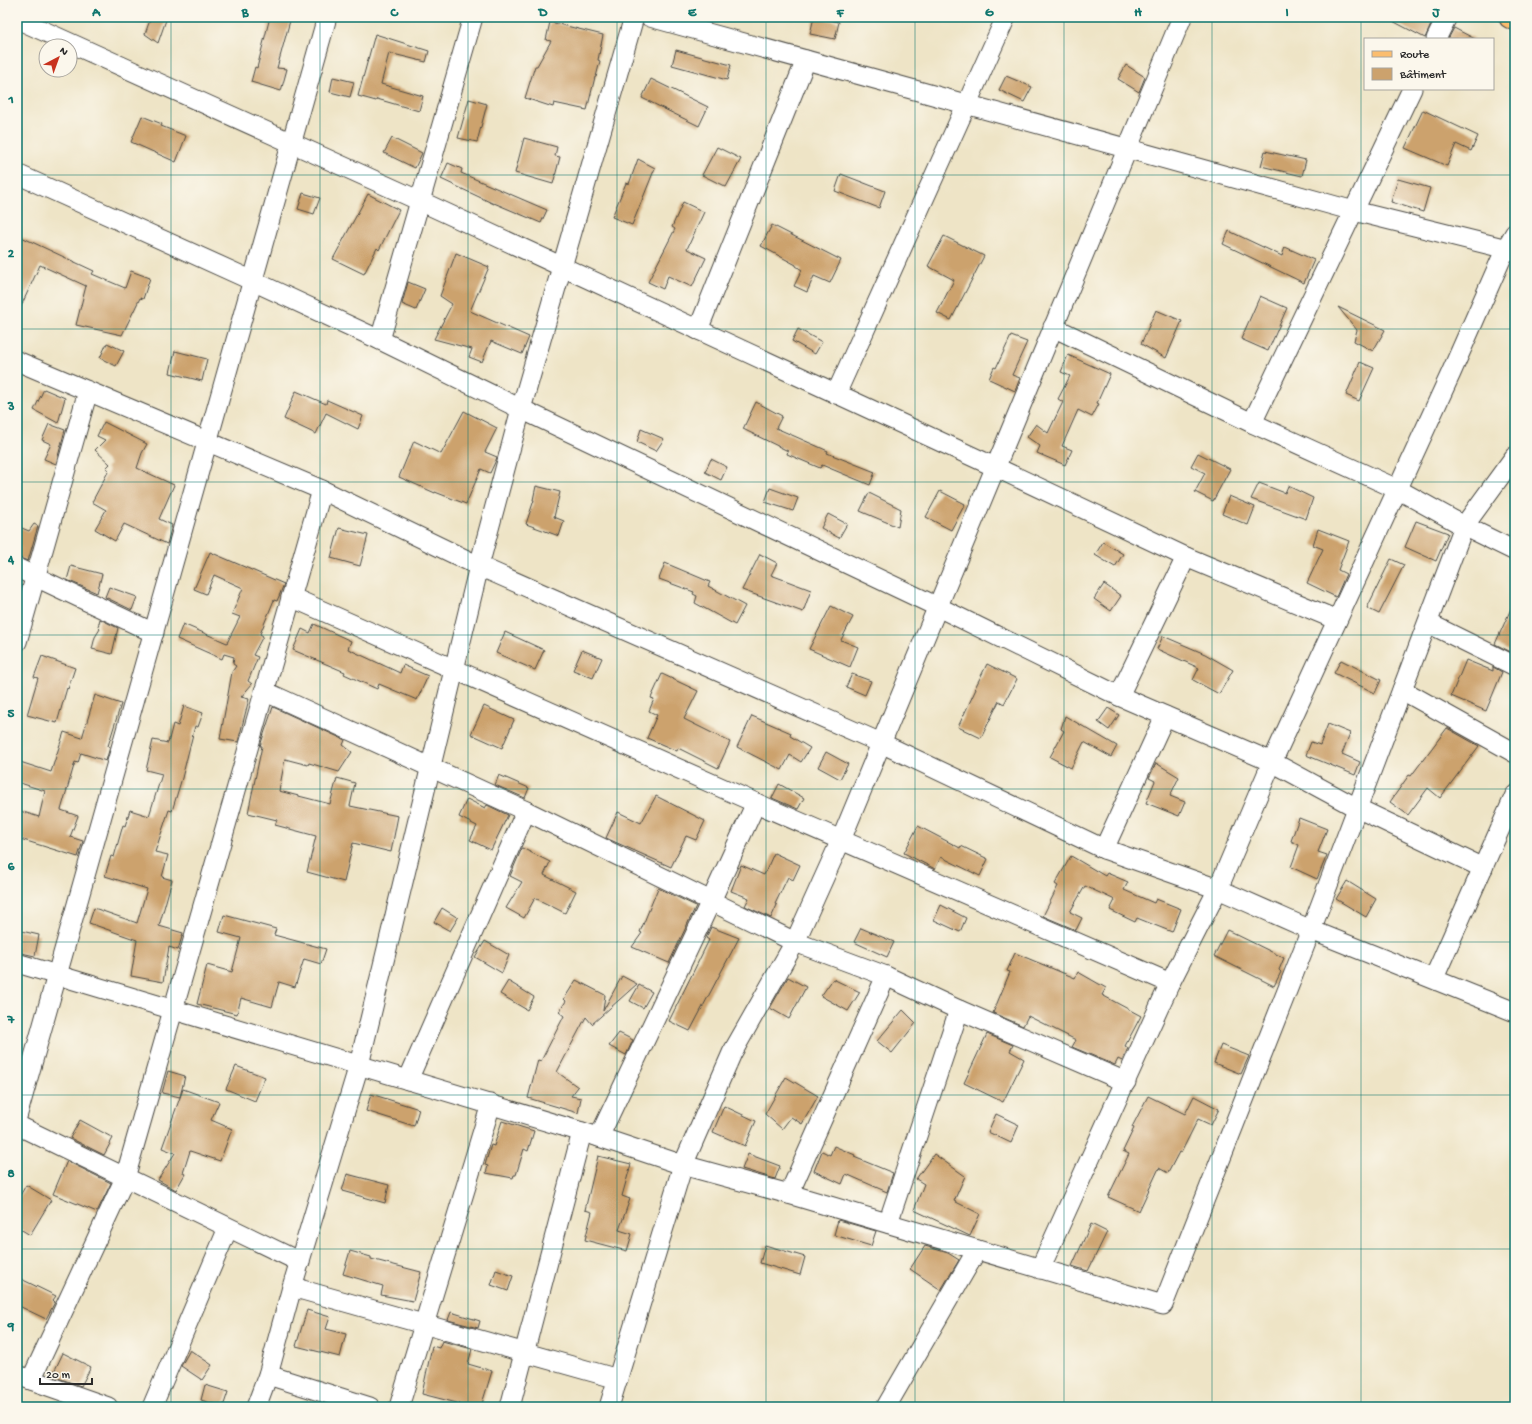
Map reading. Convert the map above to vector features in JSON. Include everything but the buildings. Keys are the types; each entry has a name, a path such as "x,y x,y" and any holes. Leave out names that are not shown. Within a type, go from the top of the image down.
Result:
{"main road":[{"path":"1510,17 1515,19"}],"street":[{"path":"17,1117 327,17"},
{"path":"380,340 473,17"},
{"path":"256,1407 268,1375 292,1287 359,1065 479,566 562,267 634,17"},
{"path":"650,17 1354,211 1512,244 1272,762 1218,889 1170,982 1126,1082 1040,1268"},
{"path":"836,394 1006,17"},
{"path":"609,1407 683,1166 732,1053 795,942 841,840 1182,17"},
{"path":"1436,38 1446,17"},
{"path":"17,19 420,201 1186,557 1337,620"},
{"path":"698,330 806,60"},
{"path":"1252,423 1412,90"},
{"path":"17,174 380,340 938,607 1119,696 1272,762 1358,808 1483,868"},
{"path":"1053,327 1252,423 1398,489 1464,526 1515,551"},
{"path":"17,361 322,490 479,566 881,743 1104,849 1218,889 1311,930 1434,978 1515,1012"},
{"path":"17,642 88,391"},
{"path":"17,963 590,1134 683,1166 789,1194 1163,1305 1311,930 1464,526 1515,456"},
{"path":"108,1407 24,1378 125,1178 322,490"},
{"path":"1119,696 1186,557"},
{"path":"17,568 154,633"},
{"path":"291,597 756,804 1170,982"},
{"path":"1428,624 1515,666"},
{"path":"264,690 526,811 795,942 886,976 959,1010 1126,1082"},
{"path":"1402,690 1515,753"},
{"path":"1104,849 1165,716"},
{"path":"1434,978 1515,795"},
{"path":"510,1407 524,1353 590,1134 711,902 756,804"},
{"path":"408,1080 526,811"},
{"path":"789,1194 886,976"},
{"path":"888,1223 959,1010"},
{"path":"399,1407 491,1104"},
{"path":"17,1125 300,1262"},
{"path":"152,1407 228,1228"},
{"path":"886,1407 977,1250"},
{"path":"292,1287 618,1379"},
{"path":"268,1375 370,1407"}]}
